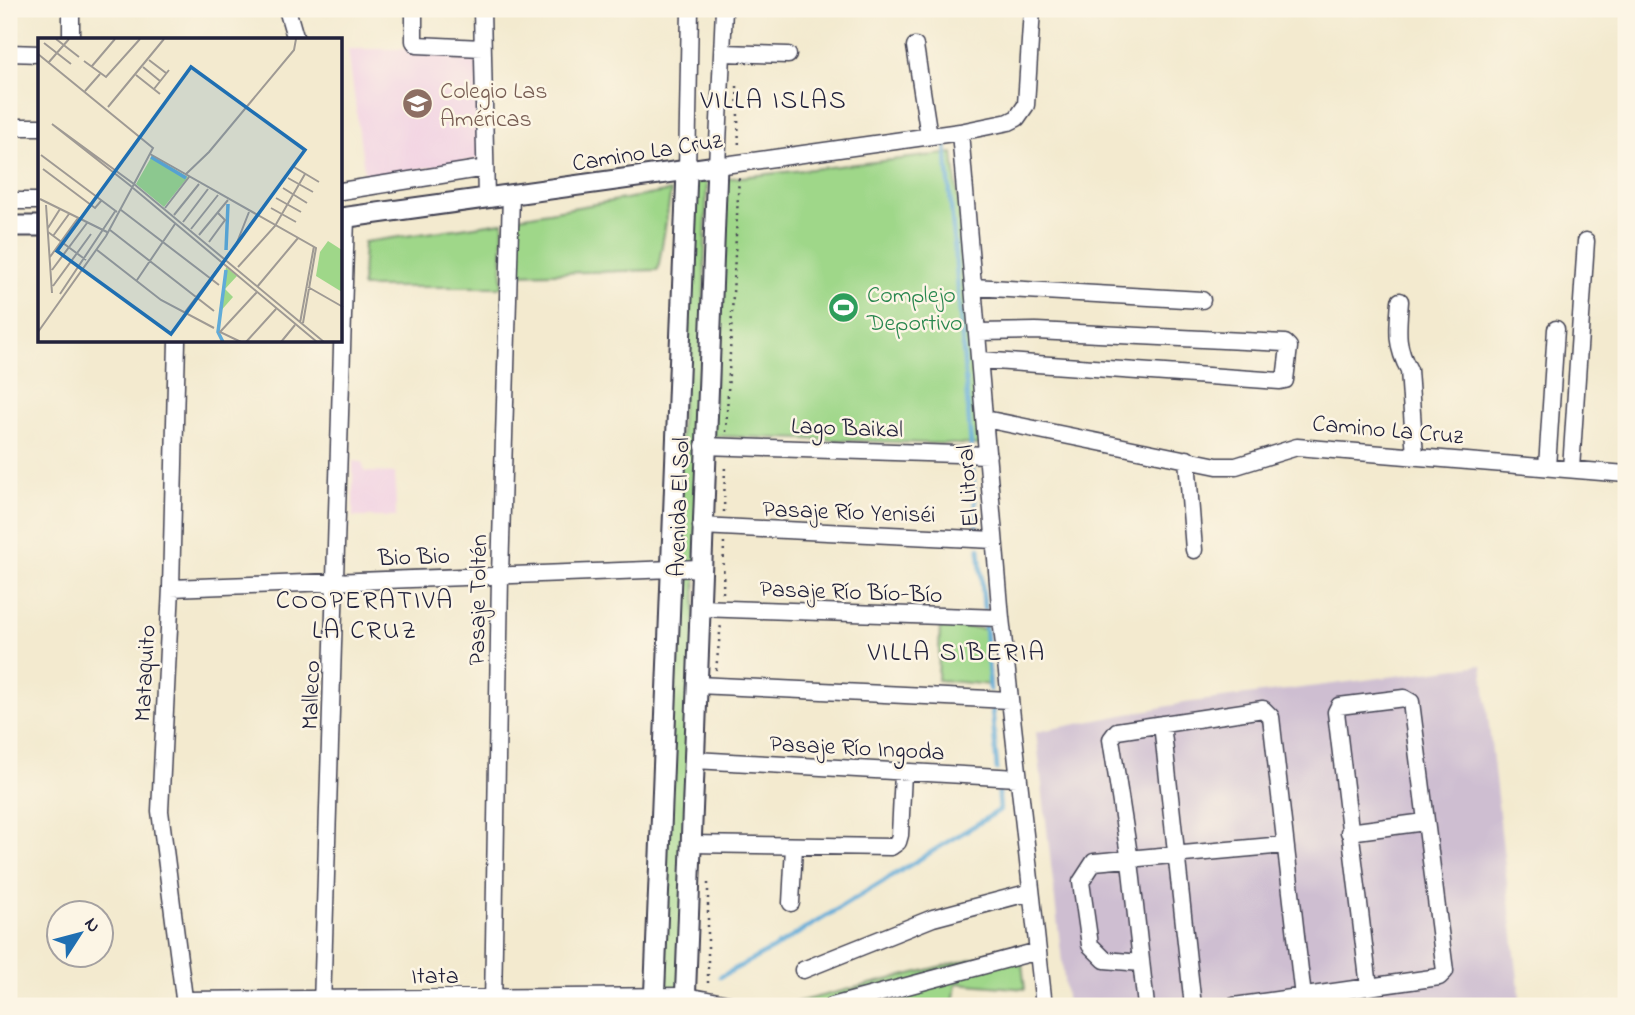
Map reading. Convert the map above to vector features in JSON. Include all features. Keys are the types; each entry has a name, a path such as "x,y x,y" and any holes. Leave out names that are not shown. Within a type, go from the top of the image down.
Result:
{"main road":[{"name":"Camino La Cruz","path":"344,218 717,166"},
{"name":"Avenida El Sol","path":"686,1001 694,760 706,685 699,608 717,166"},
{"name":"Avenida El Sol","path":"654,1001 687,172"},
{"path":"9,226 38,226"}],"street":[{"path":"71,9 71,38"},
{"path":"287,9 295,38"},
{"path":"414,9 414,41 417,45 482,48"},
{"path":"482,9 486,199"},
{"name":"Avenida El Sol","path":"687,172 690,9"},
{"name":"Avenida El Sol","path":"717,166 724,9"},
{"path":"960,132 1009,122 1023,113 1028,94 1032,9"},
{"path":"915,46 929,136"},
{"path":"723,53 788,55"},
{"path":"9,54 38,54"},
{"path":"9,127 38,127"},
{"name":"Camino La Cruz","path":"717,166 960,132"},
{"name":"El Litoral","path":"960,132 1001,618 1044,1006"},
{"path":"343,191 485,168"},
{"name":"Pasaje Toltén","path":"494,1002 500,576 511,195"},
{"path":"9,201 38,201"},
{"name":"Malleco","path":"343,264 344,218"},
{"path":"1571,469 1586,242"},
{"path":"974,287 1202,300"},
{"path":"1400,300 1397,340 1402,362 1409,370 1415,456"},
{"path":"1547,467 1556,329"},
{"path":"977,332 1036,331 1272,342 1285,343 1289,347 1285,380 1280,381 980,360"},
{"name":"Mataquito","path":"177,343 171,588 160,811 185,1003"},
{"name":"Malleco","path":"322,1002 341,343"},
{"name":"Camino La Cruz","path":"985,419 1217,466 1236,466 1297,447 1626,474"},
{"name":"Lago Baikal","path":"704,446 988,455"},
{"path":"1187,459 1194,550"},
{"name":"Pasaje Río Yeniséi","path":"701,526 994,540"},
{"name":"Bio Bio","path":"171,588 700,568"},
{"name":"Pasaje Río Bío-Bío","path":"699,608 1001,618"},
{"path":"706,685 1009,699"},
{"path":"1234,1006 1439,978 1445,971 1411,702 1404,698 1339,706 1336,712 1369,987"},
{"path":"1146,1006 1130,861 1111,740 1117,731 1268,710 1271,717 1303,997"},
{"path":"1162,724 1193,1006"},
{"name":"Pasaje Río Ingoda","path":"694,760 1017,778"},
{"path":"691,844 891,847 898,842 900,835 903,773"},
{"path":"1349,832 1425,822"},
{"path":"1141,963 1105,960 1094,952 1081,891 1085,873 1094,862 1177,857 1284,845"},
{"path":"791,903 794,847"},
{"path":"803,970 933,918 1031,892"},
{"path":"832,1006 1038,951"},
{"name":"Itata","path":"185,1003 709,1000 740,1006"}],"path":[{"path":"706,685 722,609 725,446 740,162 737,80"},
{"path":"708,874 709,1000"}],"shaded area":[{"name":"Colegio Las Américas","path":"348,49 477,49 479,159 365,178"},
{"path":"353,461 362,462 365,472 395,473 396,517 353,517"},
{"path":"1482,665 1521,1006 1067,1006 1036,732 1184,703"}],"green space":[{"name":"Complejo Deportivo","path":"953,153 984,445 712,436 724,179"},
{"path":"707,180 684,1006 657,1006 691,182"},
{"path":"671,191 658,270 518,274 519,217"},
{"path":"503,222 502,287 362,287 364,242"},
{"path":"940,625 986,629 991,685 938,680"},
{"path":"1020,947 1025,989 956,983 953,1006 781,1006"}],"waterway":[{"path":"946,145 971,446"},
{"path":"972,463 977,530"},
{"path":"979,548 984,608"},
{"path":"985,626 990,690"},
{"path":"992,707 997,769"},
{"path":"720,977 774,948 1000,810 998,786"}],"place":[{"name":"Colegio Las Américas","path":"417,104"},
{"name":"Complejo Deportivo","path":"844,308"}],"district":[{"name":"VILLA ISLAS","path":"774,99"},
{"name":"COOPERATIVA LA CRUZ","path":"365,614"},
{"name":"VILLA SIBERIA","path":"957,651"}]}
